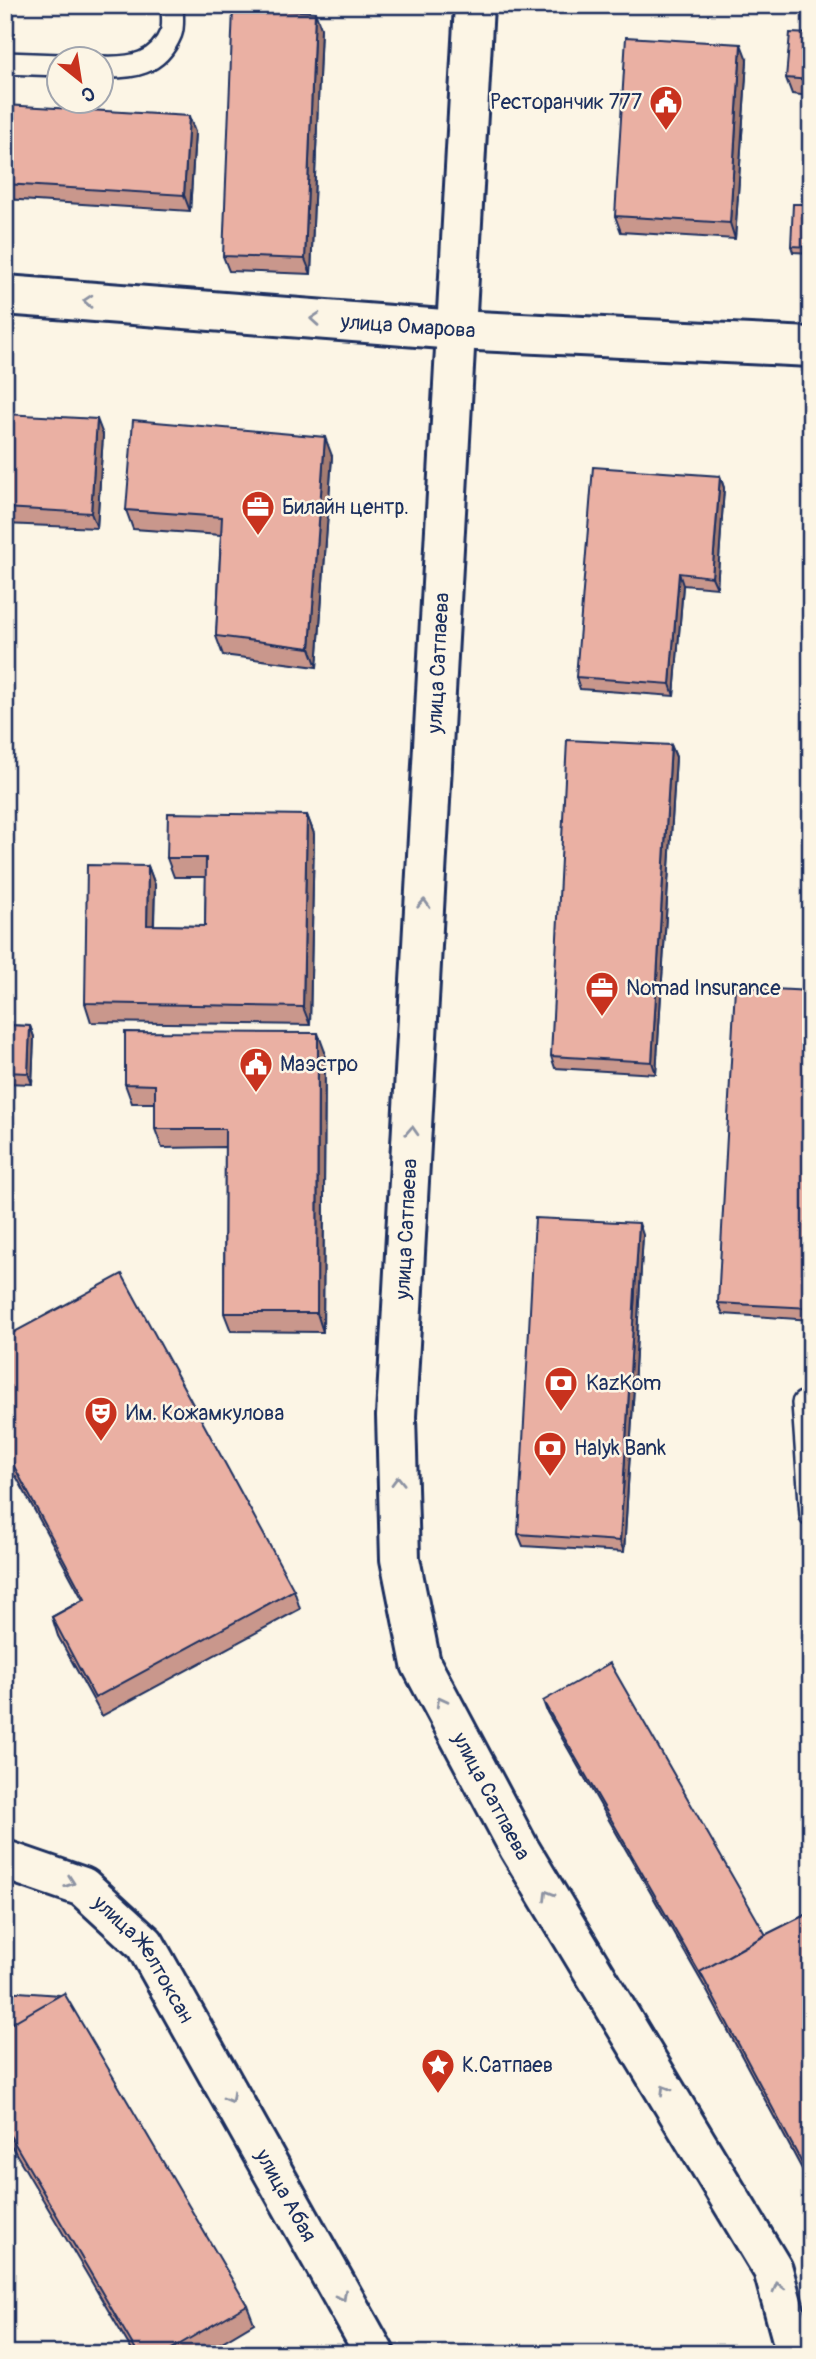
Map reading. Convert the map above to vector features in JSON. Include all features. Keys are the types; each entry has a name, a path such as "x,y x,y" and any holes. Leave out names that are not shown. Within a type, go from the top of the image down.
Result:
{"main road":[{"name":"улица Сатпаева","path":"474,5 396,1416 400,1559 421,1664 519,1847 773,2270 796,2354"},
{"name":"улица Омарова","path":"5,295 456,330 811,347"},
{"name":"улица Желтоксан","path":"5,1860 83,1887 137,1936 145,1944 196,2038"},
{"name":"улица Абая","path":"196,2038 375,2354"}],"lane":[{"path":"116,68 126,68 156,57 172,31 172,5"},
{"path":"5,62 46,64"},
{"path":"803,1403 811,1516"}],"building":[{"path":"233,9 315,12 305,259 223,256"},
{"path":"790,33 811,34 811,80 786,78"},
{"path":"626,37 741,44 730,223 615,216"},
{"path":"5,105 46,107 46,116 116,116 116,112 189,116 184,195 5,184"},
{"path":"793,204 811,204 811,247 791,246"},
{"path":"5,414 97,419 91,513 5,508"},
{"path":"133,420 325,437 310,648 216,636 222,517 126,510"},
{"path":"593,467 720,476 712,577 679,573 670,684 576,677"},
{"path":"567,740 671,745 652,1062 551,1056"},
{"path":"168,813 307,815 303,1007 85,1003 87,865 148,866 147,925 205,926 206,858 167,858"},
{"path":"735,987 811,991 811,1308 718,1303"},
{"path":"5,1025 30,1026 28,1073 5,1072"},
{"path":"125,1032 318,1033 317,1313 224,1313 225,1129 155,1129 155,1085 125,1084"},
{"path":"535,1218 639,1223 620,1541 518,1534"},
{"path":"122,1274 294,1590 95,1698 52,1617 85,1599 9,1457 5,1460 5,1337"},
{"path":"610,1663 766,1935 700,1972 703,1979 543,1701"},
{"path":"811,1912 811,2180 700,1972"},
{"path":"5,1991 60,1995 5,2027"},
{"path":"64,1993 247,2305 163,2354 138,2354 5,2127 5,2027"}],"place":[{"name":"Ресторанчик 777","path":"666,132"},
{"name":"Билайн центр.","path":"258,537"},
{"name":"Nomad Insurance","path":"602,1018"},
{"name":"Маэстро","path":"256,1094"},
{"name":"KazKom","path":"561,1413"},
{"name":"Им. Кожамкулова","path":"101,1443"},
{"name":"Halyk Bank","path":"550,1478"},
{"name":"К.Сатпаев","path":"438,2095"}]}
